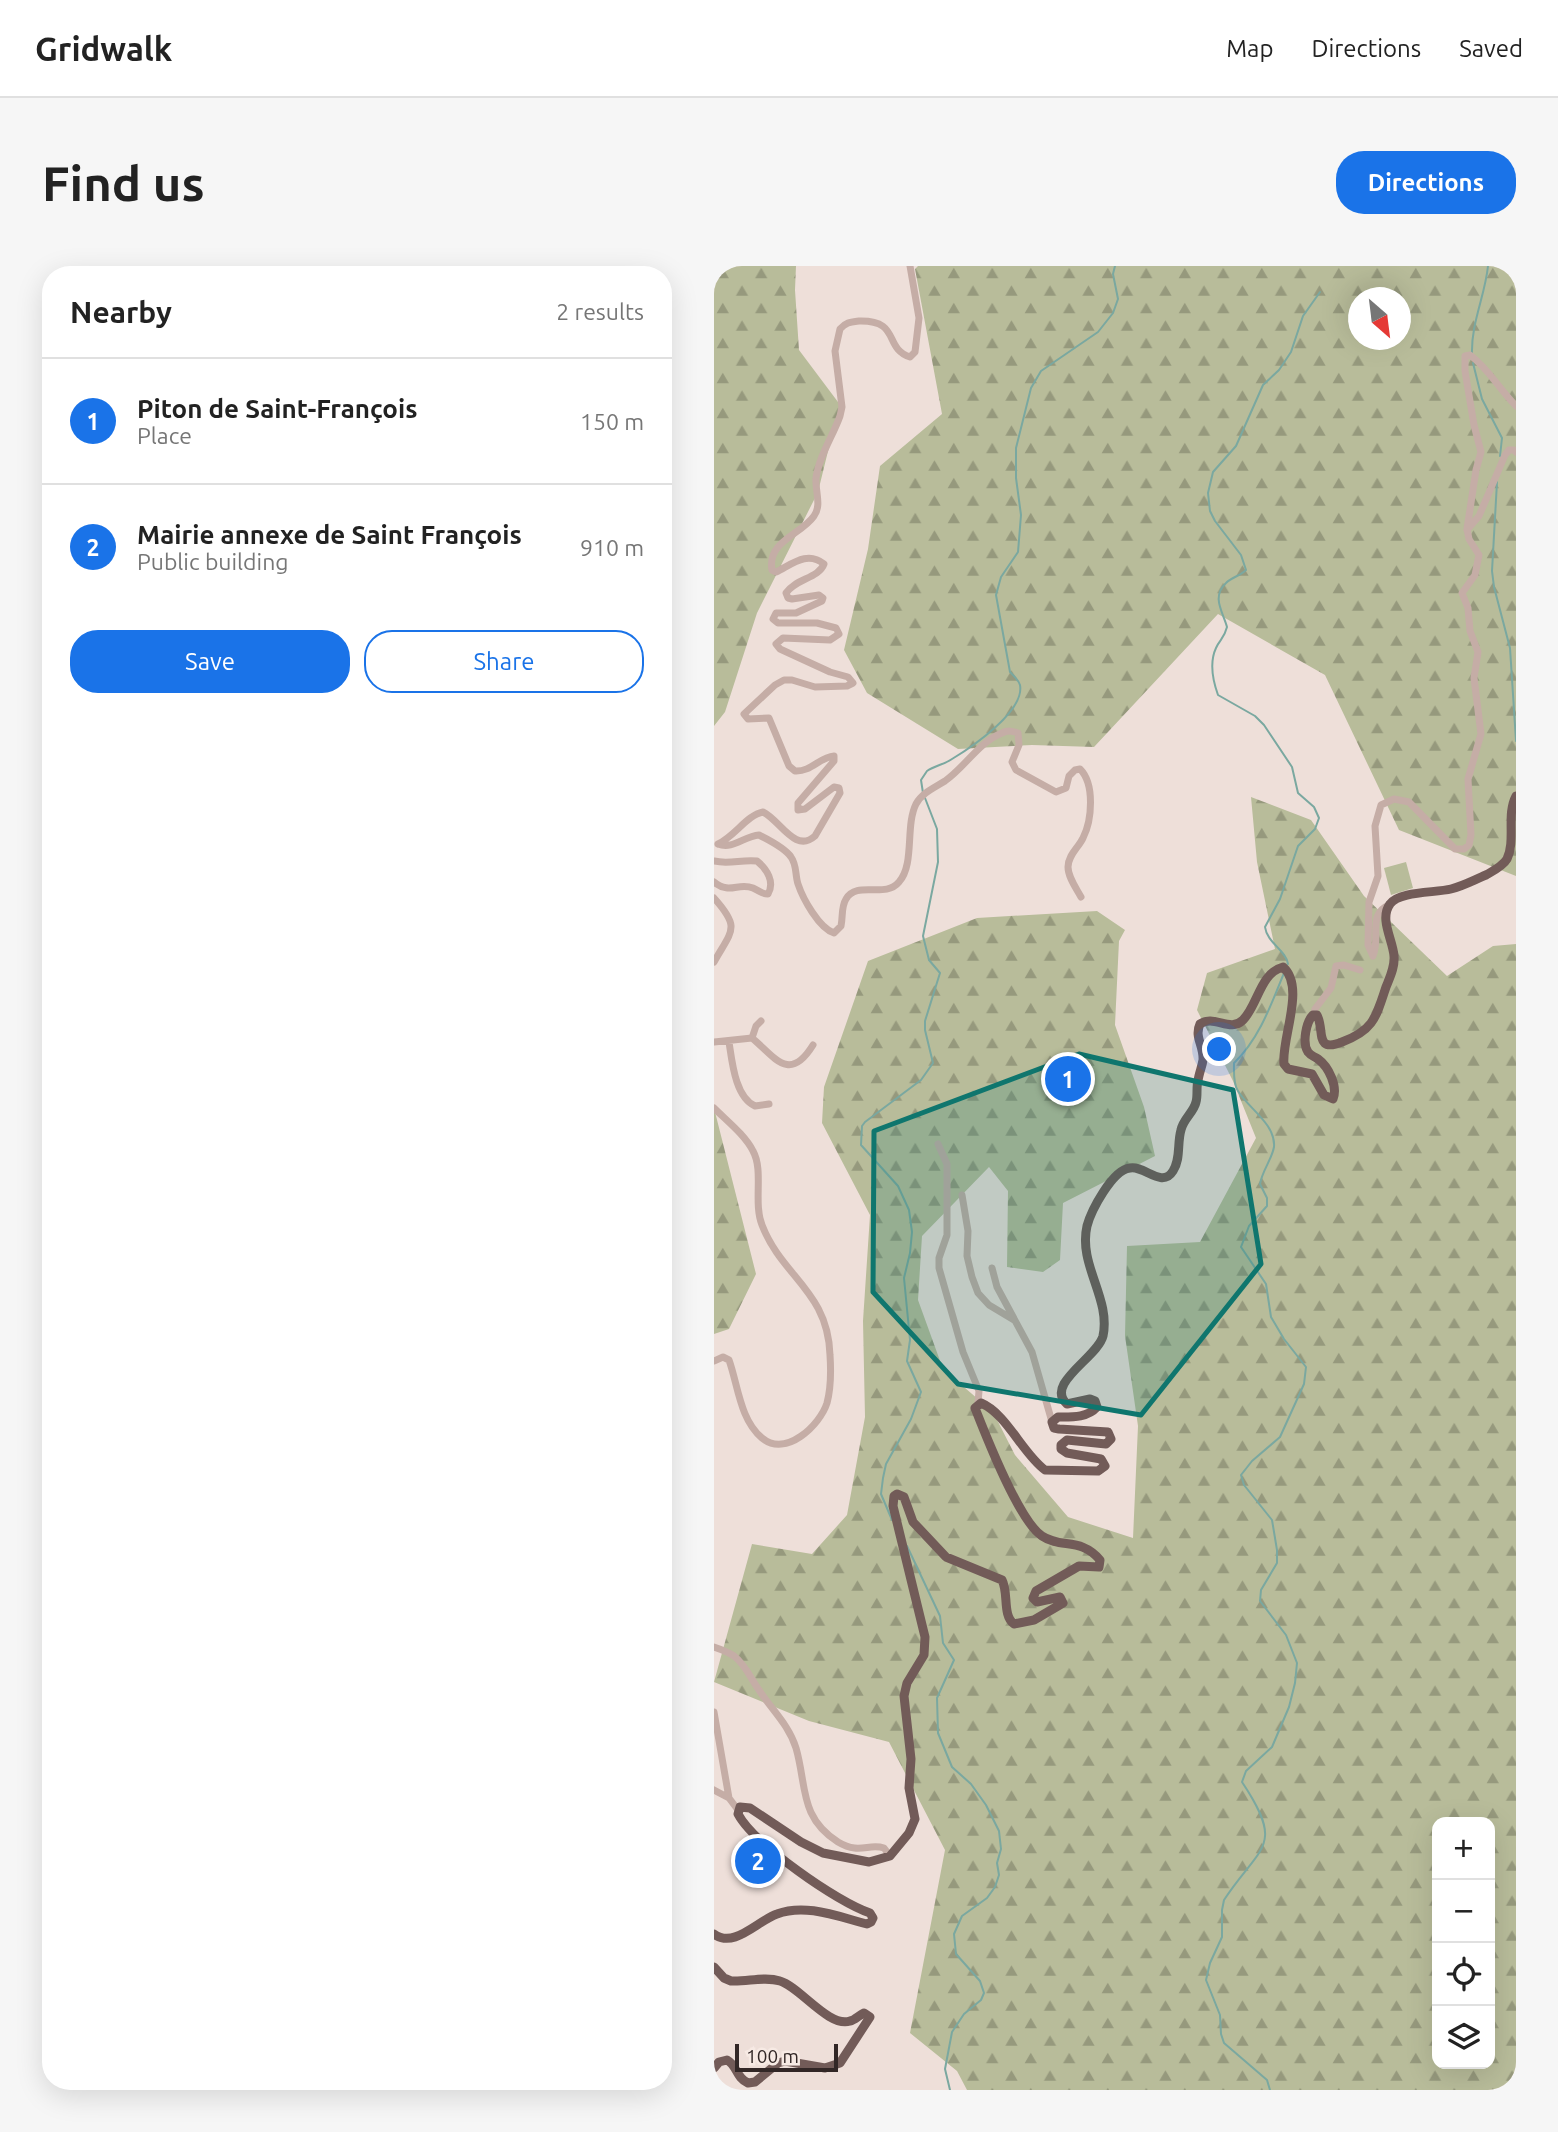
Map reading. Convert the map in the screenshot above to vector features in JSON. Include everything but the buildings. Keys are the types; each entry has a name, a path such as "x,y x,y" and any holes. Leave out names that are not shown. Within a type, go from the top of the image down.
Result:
{"main road":[{"path":"714,1934 723,1939 733,1938 774,1914 796,1910 844,1917 867,1924 873,1918 870,1913 837,1898 764,1844 747,1829 738,1810 742,1806 750,1808 801,1842 823,1853 869,1861 890,1857 909,1833 915,1819 909,1788 911,1759 904,1696 907,1683 924,1655 924,1629 893,1506 894,1496 897,1494 904,1497 913,1522 946,1557 1002,1580 1006,1587 1008,1616 1014,1624 1034,1620 1063,1603 1060,1597 1037,1602 1033,1598 1037,1591 1079,1566 1099,1567 1100,1560 1090,1550 1071,1543 1045,1539 1031,1525 1014,1495 975,1408 978,1404 984,1404 995,1412 1045,1471 1098,1471 1104,1468 1101,1459 1063,1451 1061,1445 1067,1440 1106,1444 1111,1439 1108,1433 1098,1430 1059,1429 1054,1427 1052,1422 1058,1417 1072,1418 1092,1412 1097,1407 1095,1401 1090,1399 1068,1404 1062,1398 1065,1380 1096,1350 1103,1336 1102,1304 1086,1252 1087,1226 1095,1206 1115,1178 1126,1168 1140,1169 1157,1178 1166,1177 1174,1171 1181,1127 1196,1102 1197,1081 1203,1058 1197,1036 1199,1026 1209,1020 1231,1025 1239,1023 1249,1012 1265,982 1277,968 1283,967 1290,976 1292,1011 1284,1064 1288,1069 1312,1074 1324,1095 1331,1099 1335,1097 1335,1089 1324,1064 1306,1048 1310,1016 1314,1014 1320,1022 1320,1036 1325,1044 1330,1045 1363,1033 1375,1020 1394,965 1386,917 1389,905 1399,896 1454,888 1500,866 1507,859 1510,850 1512,804 1516,796"},
{"path":"714,1967 724,1978 731,1981 779,1980 823,2012 843,2022 864,2013 870,2017 844,2058 832,2067 785,2061 778,2063 755,2082 748,2083 738,2076 731,2062 727,2060 714,2067"}],"street":[{"path":"716,844 735,834 755,814 763,812 797,841 810,840 840,793 839,788 834,787 805,809 798,810 799,803 834,761 834,756 829,756 804,771 795,771 789,766 769,718 748,719 744,715 746,710 784,680 815,687 847,686 853,683 848,677 779,649 776,644 783,638 830,640 839,634 836,628 828,625 778,623 773,619 776,613 796,613 822,601 823,598 819,595 795,599 786,595 787,590 797,582 821,571 824,566 822,562 811,558 803,559 776,572 772,570 771,563 782,542 810,521 817,510 817,474 842,407 835,351 840,329 850,322 877,322 885,327 904,355 911,356 915,352 919,318 910,266"},
{"path":"1389,905 1380,909 1377,914 1373,956 1368,945 1369,902 1378,876 1375,826 1377,812 1381,806 1394,799 1409,802 1455,849 1464,849 1471,840 1468,779 1481,734 1474,678 1478,652 1469,631 1468,608 1462,593 1475,575 1479,555 1467,530 1481,452 1475,433 1465,356 1470,355 1484,366 1516,406"},
{"path":"1467,530 1479,516 1505,454 1509,450 1516,452"},
{"path":"716,844 730,846 747,837 759,835 786,852 794,863 800,890 818,920 834,933 841,926 844,902 848,896 860,890 885,890 900,881 905,871 913,814 919,800 998,735 1013,731 1019,738 1012,762 1016,770 1056,792 1066,788 1069,776 1075,769 1080,769 1085,775 1090,797 1087,827 1068,865 1069,874 1080,897"},
{"path":"714,861 729,864 757,861 768,874 771,888 765,895 752,888 725,888 714,882"},
{"path":"714,898 732,923 729,935 714,962"},
{"path":"1314,1014 1331,988 1336,966 1344,965 1360,970"},
{"path":"752,1038 761,1021"},
{"path":"714,1042 752,1038"},
{"path":"752,1038 772,1058 785,1064 799,1062 806,1057 813,1045"},
{"path":"729,1042 738,1082 748,1103 755,1106 769,1104"},
{"path":"714,1108 754,1153 757,1165 758,1211 763,1228 776,1251 817,1303 824,1319 830,1352 830,1386 826,1405 820,1417 798,1438 780,1445 768,1442 751,1426 741,1403 729,1360 723,1357 714,1361"},
{"path":"938,1144 947,1164 947,1235 939,1258 939,1268 963,1352 979,1391 978,1404"},
{"path":"962,1195 968,1231 967,1256 978,1293 989,1305 1017,1323"},
{"path":"992,1268 997,1287 1032,1352 1052,1422"},
{"path":"714,1647 737,1659 787,1725 797,1750 805,1798 818,1824 838,1842 850,1848 860,1850 878,1846 884,1848 890,1857"},
{"path":"714,1712 729,1798"},
{"path":"714,1790 729,1798 738,1810"}],"highlighted area":[{"path":"1079,1054 1233,1090 1261,1264 1141,1415 958,1384 873,1292 874,1131"}],"green space":[{"path":"714,266 796,266 799,350 844,410 829,447 818,492 757,613 725,712 714,726"},
{"path":"918,266 1516,266 1516,876 1399,830 1325,675 1218,614 1094,747 1032,745 958,749 867,693 844,650 868,549 880,466 942,414 915,269"},
{"path":"1251,797 1311,820 1364,896 1447,976 1493,946 1516,944 1516,2090 967,2090 957,2071 910,2033 945,1850 889,1742 809,1721 714,1682 752,1544 812,1554 847,1515 865,1417 863,1321 870,1215 822,1123 824,1087 868,961 977,918 1097,911 1125,930 1119,941 1115,1025 1144,1107 1155,1156 1063,1203 1060,1260 1043,1272 1007,1267 1008,1191 989,1167 922,1236 918,1300 943,1369 993,1412 1015,1455 1068,1517 1133,1538 1138,1426 1125,1336 1127,1246 1200,1242 1256,1138 1233,1081 1197,1010 1207,973 1275,949 1257,862"},
{"path":"1406,862 1413,888 1391,895 1384,868"},
{"path":"714,1108 756,1274 729,1329 714,1334"}],"waterway":[{"path":"923,793 921,780 927,771 949,761 984,737 1006,717 1019,695 1020,685 1010,672 996,595 1001,577 1018,552 1021,515 1016,478 1016,448 1031,388 1041,371 1098,332 1113,313 1118,299 1113,274 1115,266"},
{"path":"1472,354 1474,331 1488,266"},
{"path":"1288,964 1287,959 1269,938 1265,927 1280,899 1298,846 1315,829 1319,818 1314,807 1298,793 1292,767 1264,725 1255,716 1218,695 1212,666 1216,648 1227,627 1219,605 1219,594 1226,583 1246,570 1241,555 1210,511 1208,493 1213,472 1236,446 1263,385 1279,370 1291,352 1303,316 1320,292"},
{"path":"1473,363 1482,399 1502,438 1500,456"},
{"path":"1497,482 1492,571 1510,648 1516,741"},
{"path":"892,1520 881,1494 886,1464 911,1419 921,1392 907,1361 910,1340 904,1278 912,1232 909,1210 898,1186 861,1145 862,1126 865,1122 921,1080 933,1063 925,1021 940,973 929,960 923,936 938,862 937,829 925,798"},
{"path":"1270,2090 1267,2080 1224,2043 1220,2015 1206,1980 1210,1963 1222,1937 1224,1900 1263,1845 1263,1821 1242,1782 1246,1771 1272,1747 1289,1707 1297,1663 1286,1635 1260,1601 1261,1590 1277,1563 1277,1550 1272,1520 1244,1485 1241,1475 1252,1461 1280,1437 1304,1384 1306,1367 1271,1317 1266,1284 1241,1247 1249,1226 1267,1206 1267,1198 1260,1184 1274,1147 1271,1131 1236,1088 1234,1063 1251,1043 1284,973"},
{"path":"907,1546 940,1616 943,1643 954,1660 937,1698 938,1733 952,1767 971,1784 986,1805 999,1831 1001,1849 995,1887 987,1898 962,1916 954,1934 956,1954 980,1981 984,1993 981,2000 964,2014 952,2032 945,2069 950,2090"}],"place":[{"name":"Piton de Saint-François","path":"1068,1079"},
{"name":"Mairie annexe de Saint François","path":"758,1861"}]}
